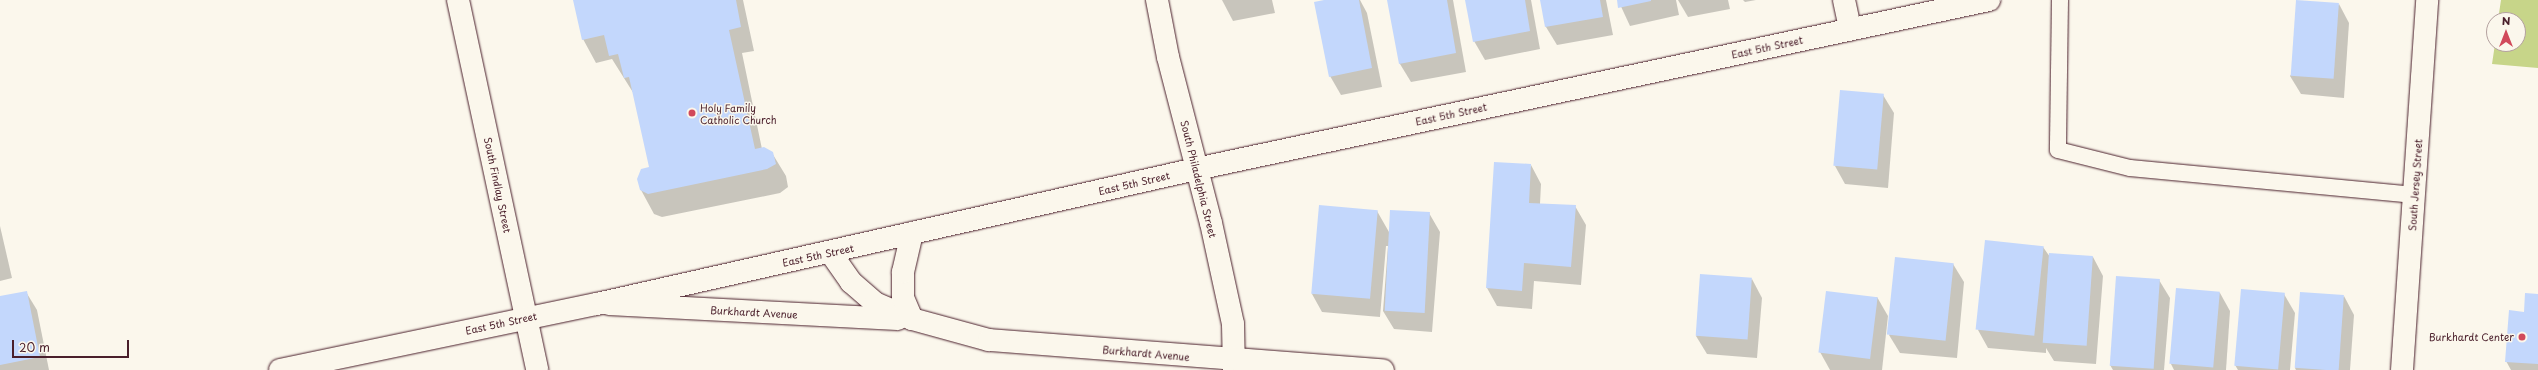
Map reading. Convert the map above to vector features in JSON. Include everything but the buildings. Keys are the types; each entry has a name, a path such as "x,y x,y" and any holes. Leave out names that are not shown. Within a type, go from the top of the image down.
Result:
{"street":[{"name":"South Findlay Street","path":"458,0 537,370"},
{"name":"South Philadelphia Street","path":"1157,0 1168,57 1233,324 1235,365"},
{"path":"1844,0 1850,29"},
{"name":"East 5th Street","path":"280,370 597,304 1196,169 1989,0"},
{"name":"South Jersey Street","path":"2402,370 2427,0"},
{"path":"912,233 903,272 903,298 912,319"},
{"name":"Burkhardt Avenue","path":"830,252 851,282 875,303 912,319 988,340 1235,365 1383,370"},
{"name":"Burkhardt Avenue","path":"597,304 912,319"}],"lane":[{"path":"2060,0 2058,150 2130,168 2415,195"}],"green space":[{"path":"2501,0 2538,0 2538,68 2492,64 2494,52 2526,52 2526,12 2499,12"}],"place":[{"name":"Holy Family Catholic Church","path":"692,113"},
{"name":"Burkhardt Center","path":"2522,337"}]}
